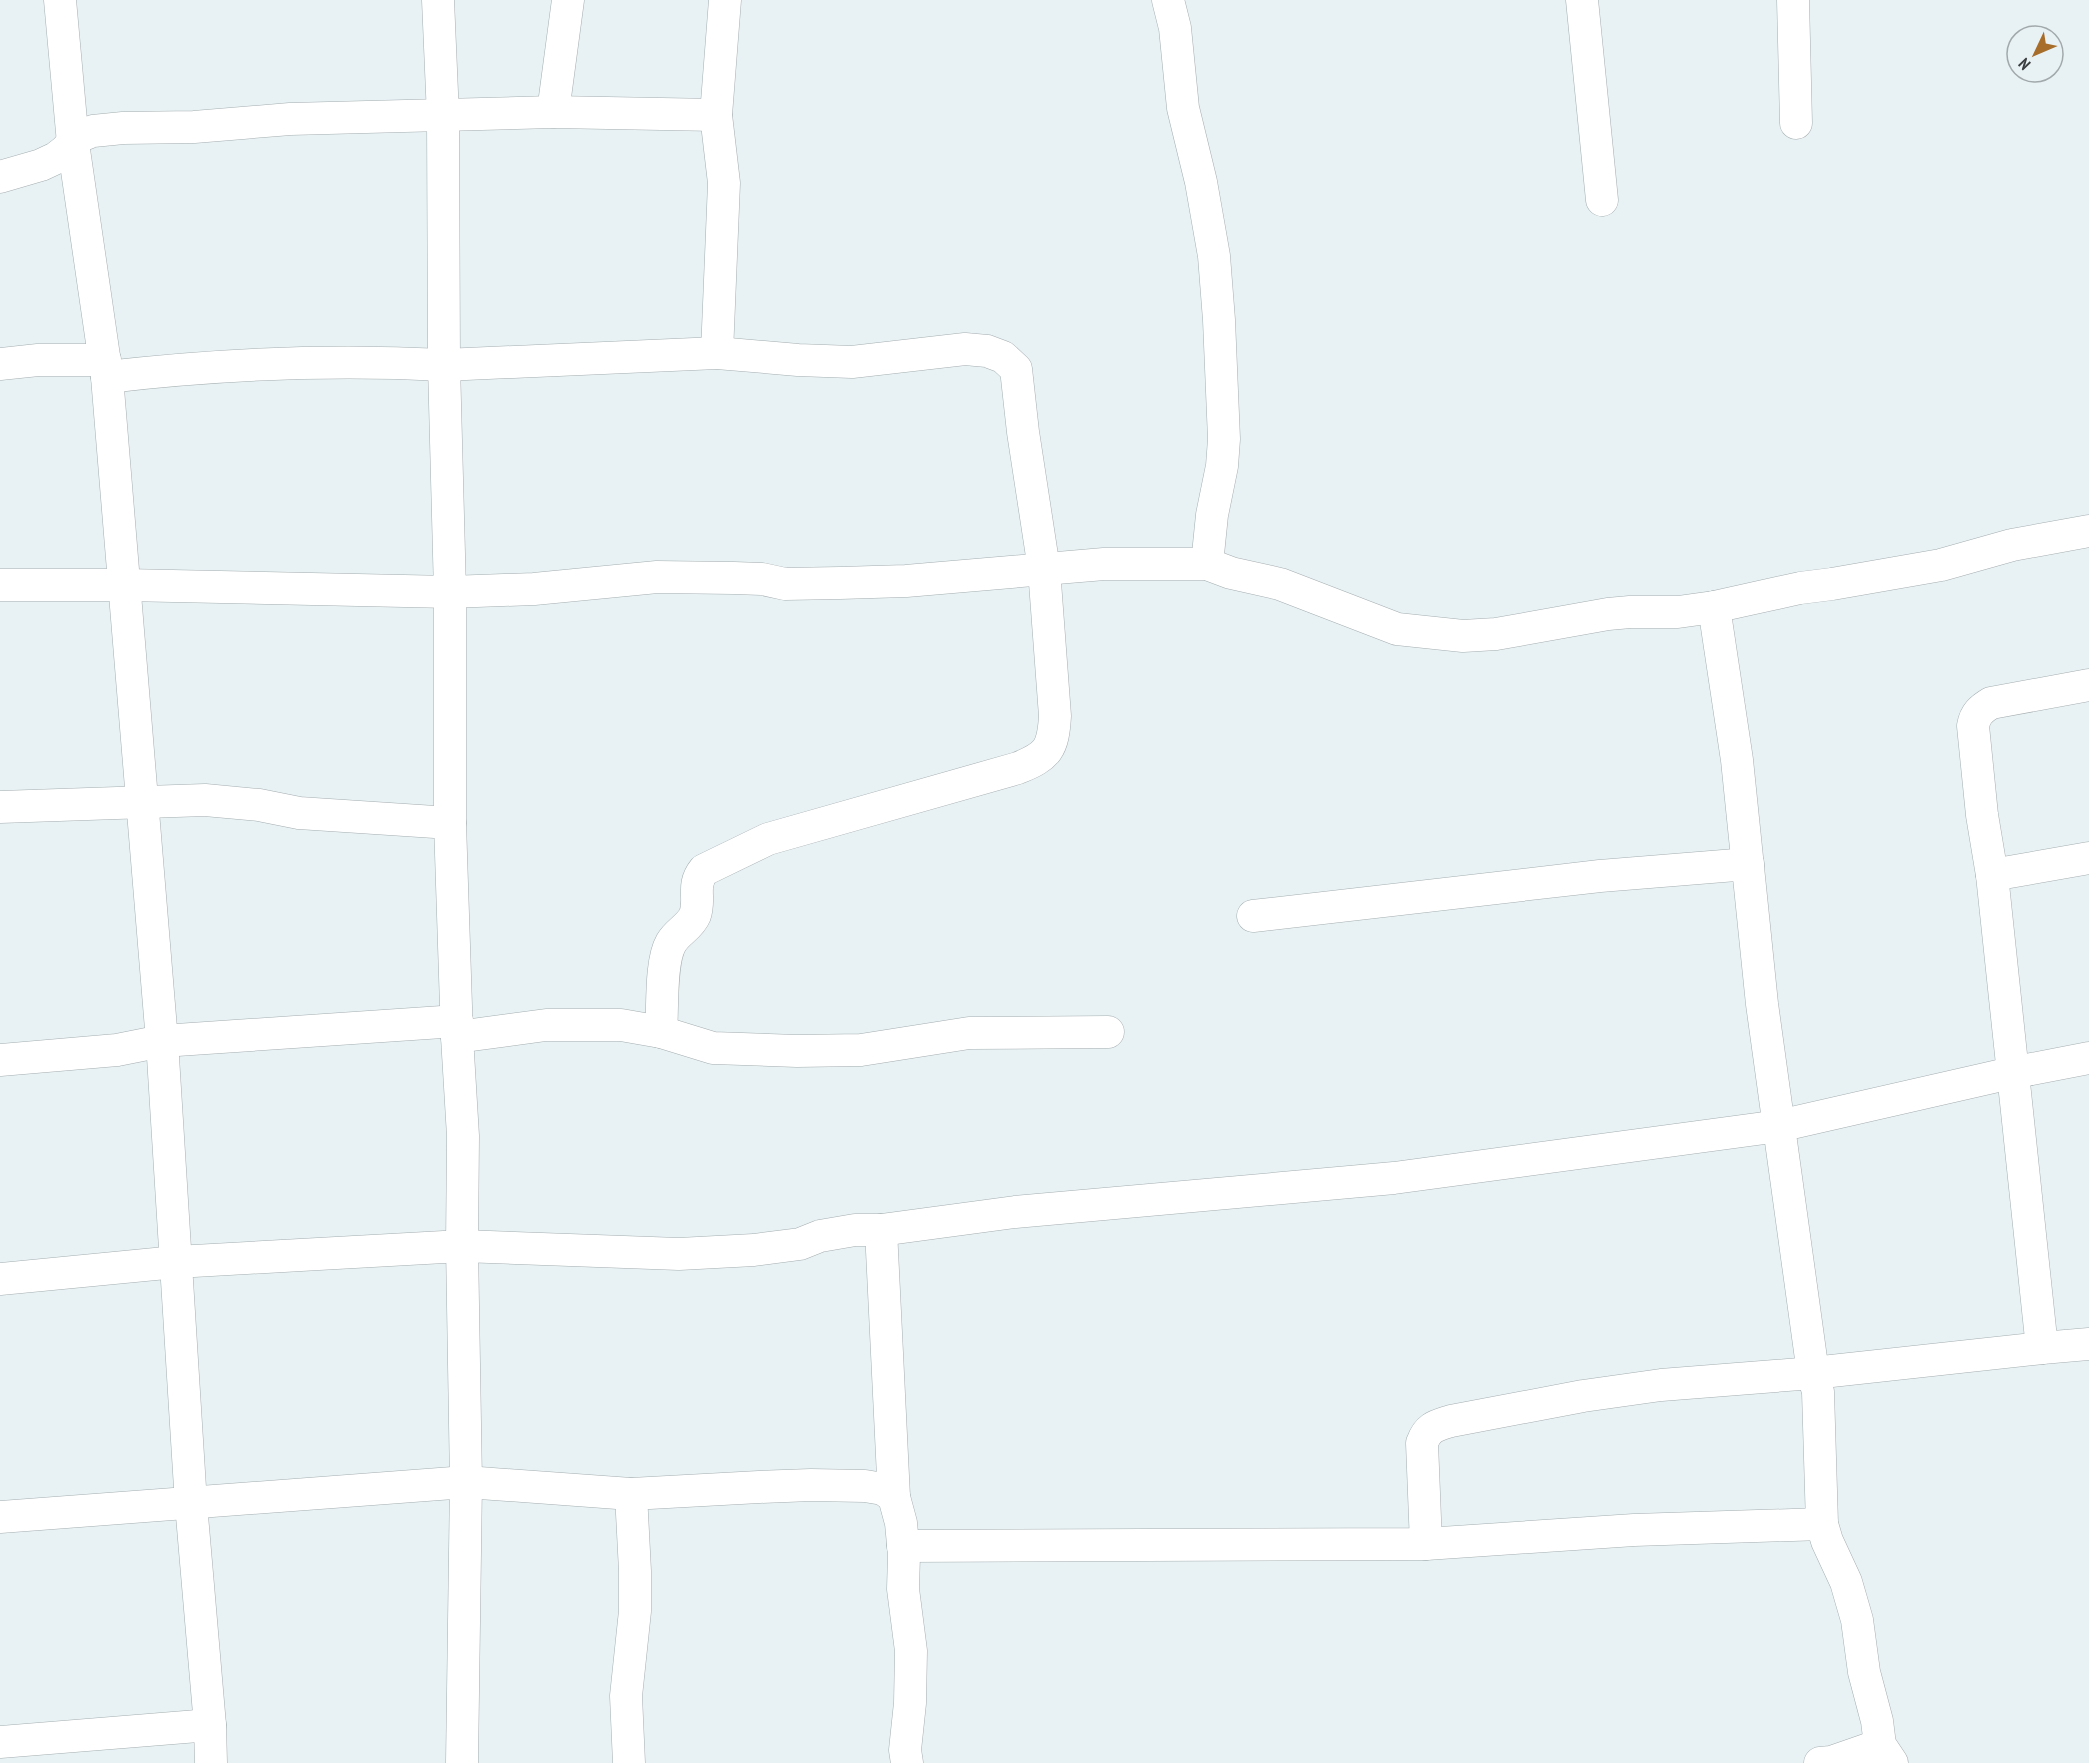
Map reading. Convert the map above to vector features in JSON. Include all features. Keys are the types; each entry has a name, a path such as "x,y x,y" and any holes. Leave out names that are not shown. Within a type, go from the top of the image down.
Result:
{"street":[{"path":"60,0 73,143 106,368 162,1041 190,1504 210,1725 211,1763"},
{"path":"438,0 443,116 444,365 450,592 450,823 463,1136 462,1246 466,1482 462,1763"},
{"path":"553,112 567,0"},
{"path":"717,353 724,183 716,115 725,0"},
{"path":"1168,0 1179,58 1183,108 1201,182 1214,256 1221,348 1224,439 1207,564"},
{"path":"1582,0 1602,200"},
{"path":"1793,0 1796,123"},
{"path":"0,177 41,165 65,152 78,137 93,131 123,128 194,127 290,119 553,112 716,115"},
{"path":"0,364 39,360 106,368 188,368 297,363 444,365 717,353 852,362 965,349 987,351 1003,357 1016,369 1023,432 1044,568 1055,716 1054,736 1049,750 1038,760 1018,768 768,839 704,870 698,878 697,908 694,918 671,943 665,960 662,1032"},
{"path":"0,585 124,585 450,592 534,589 657,577 762,579 785,584 906,581 1104,564 1207,564 1231,573 1280,584 1397,630 1463,636 1496,634 1608,614 1678,612 1714,607 1800,588 1941,565 2012,545 2089,531"},
{"path":"1714,607 1729,696 1762,1004 1813,1373 1818,1392 1822,1524 1827,1541 1846,1582 1857,1620 1864,1672 1886,1754 1820,1763"},
{"path":"2042,1348 2011,1073 1992,875 1974,741 1974,717 1991,703 2089,685"},
{"path":"0,807 205,800 260,805 299,813 450,823"},
{"path":"1992,875 2089,858"},
{"path":"1253,916 1600,876 1748,864"},
{"path":"0,1060 117,1050 162,1041 576,1024 621,1025 662,1032 713,1048 797,1051 861,1050 969,1033 1108,1032"},
{"path":"0,1280 176,1262 462,1246 679,1254 754,1250 800,1244 837,1232 881,1230 1015,1212 1394,1178 1779,1126 2011,1073 2089,1058"},
{"path":"881,1230 894,1497 901,1523 903,1589 911,1651 910,1703 905,1750 907,1763"},
{"path":"1426,1544 1421,1452 1426,1433 1434,1427 1451,1421 1661,1385 1813,1373 2089,1344"},
{"path":"0,1517 466,1482 631,1494 811,1485 865,1486 883,1489 894,1497"},
{"path":"629,1763 626,1696 635,1591 631,1494"},
{"path":"903,1546 1426,1544 1634,1530 1822,1524"},
{"path":"0,1742 210,1725"}]}
